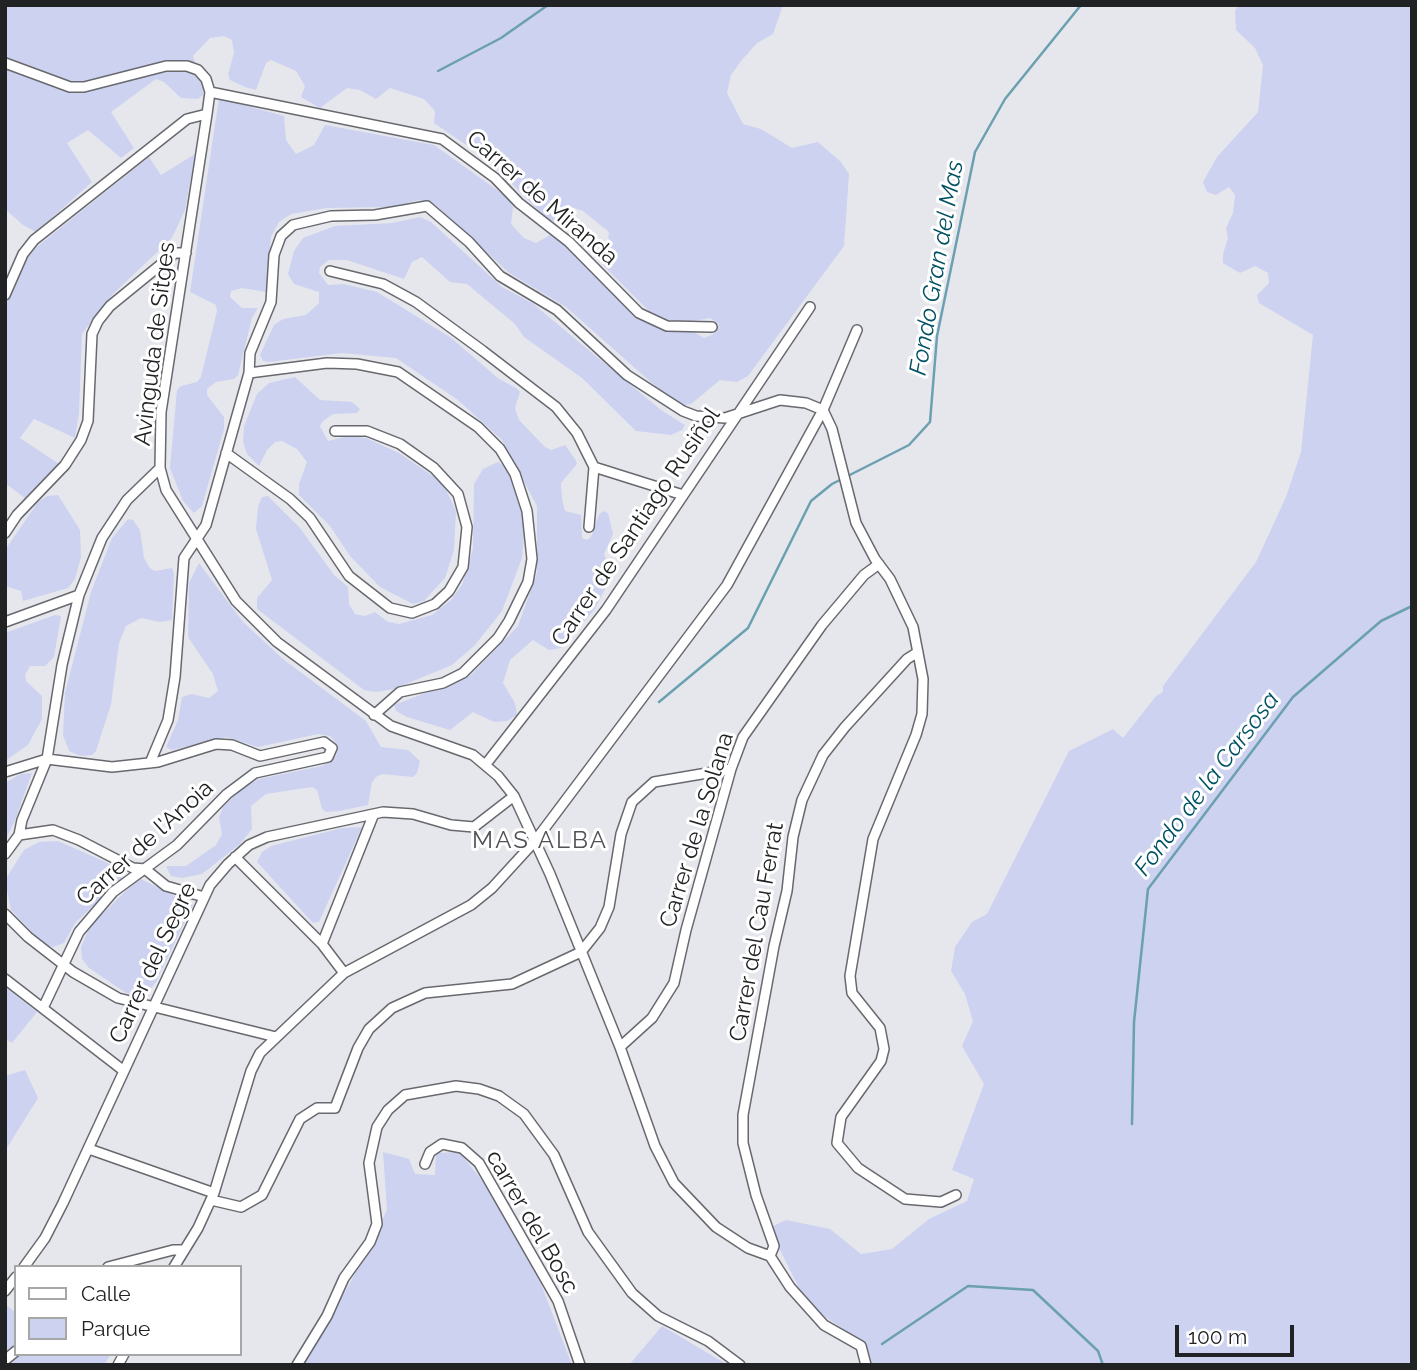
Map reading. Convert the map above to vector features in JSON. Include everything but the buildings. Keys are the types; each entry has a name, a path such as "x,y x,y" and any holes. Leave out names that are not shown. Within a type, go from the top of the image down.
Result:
{"street":[{"path":"5,63 70,87 84,87 166,66 187,65 198,70 206,79 210,92"},
{"name":"Avinguda de Sitges","path":"210,92 164,390 160,468 166,490 236,601 257,624 374,715 400,730 460,749 486,764 514,796 620,1047 655,1146 674,1183 716,1227 760,1254 770,1255"},
{"name":"Carrer de Miranda","path":"210,92 442,139 495,177 524,208 569,242 639,313 667,326 712,327"},
{"path":"5,295 23,254 34,240 187,118 208,114"},
{"path":"150,763 163,738 170,709 184,558 206,525 250,373 250,353 271,302 274,256 287,229 304,221 331,216 374,215 427,206 469,242 500,276 557,310 638,383 696,416 725,418 780,400 806,403 824,410"},
{"path":"5,533 18,514 65,465 81,440 88,421 92,334 98,321 110,306 175,253 186,253"},
{"path":"330,271 383,284 416,302 565,416 594,467 589,527"},
{"name":"Carrer de Santiago Rusiñol","path":"486,764 606,610 810,307"},
{"path":"175,1265 213,1196 251,1071 260,1053 344,973 471,905 492,888 535,841 727,585 824,410 857,330"},
{"path":"250,373 327,363 357,364 398,372 484,433 500,449 515,474 527,511 532,559 528,582 509,621 498,638 463,673 443,684 400,692 374,715"},
{"path":"824,410 856,523 906,611 923,679 922,714 905,765 873,839 850,976 852,992 880,1028 884,1049 881,1061 841,1117 836,1134 837,1143 847,1159 890,1192 917,1202 941,1202 956,1195"},
{"path":"226,453 290,499 314,524 349,576 390,608 412,613 435,604 456,581 463,566 467,527 458,494 434,468 400,444 368,431 335,430"},
{"path":"594,467 683,495"},
{"path":"5,854 19,835 22,820 47,760 62,665 79,595 103,538 127,500 160,468"},
{"name":"Carrer de la Solana","path":"620,1047 652,1018 674,983 731,769 743,737 791,666 864,575 879,564"},
{"path":"5,622 79,595"},
{"name":"Carrer del Cau Ferrat","path":"770,1255 774,1246 756,1195 743,1143 743,1115 774,946 788,891 796,825 802,800 823,755 907,659 918,652"},
{"name":"Carrer de l'Anoia","path":"43,1008 62,962 79,932 113,892 177,845 239,784 263,770 328,757 332,748 324,743 260,756"},
{"path":"5,772 47,760 112,768 150,763 170,760 216,744 232,745 260,756 263,770"},
{"path":"89,1149 241,1207 262,1195 300,1119 317,1108 335,1108 358,1048 369,1029 393,1008 425,993 512,984 581,952 600,928 609,907 621,834 632,802 654,782 731,769"},
{"name":"Carrer del Segre","path":"25,1265 45,1238 89,1149 153,1007 183,948 209,885 235,857 249,845 286,831 399,812 451,825 474,827 514,796"},
{"path":"322,944 373,816"},
{"path":"19,835 54,831 79,839 133,868 145,869 166,886 204,897"},
{"path":"235,857 322,944 344,973"},
{"path":"5,914 28,937 118,998 276,1037"},
{"path":"5,979 124,1071"},
{"path":"297,1365 327,1316 344,1278 370,1242 377,1224 369,1163 377,1128 388,1111 405,1095 456,1086 499,1096 524,1114 555,1155 588,1231 632,1293 658,1316 708,1341 740,1365"},
{"name":"carrer del Bosc","path":"425,1164 430,1152 442,1144 462,1148 479,1163 558,1301 580,1365"},
{"path":"116,1265 173,1250 183,1250"},
{"path":"770,1255 796,1294 824,1325 861,1346 866,1365"}],"green space":[{"path":"5,5 783,5 773,34 757,43 741,61 731,75 727,93 743,124 761,129 792,148 818,142 841,162 849,174 844,246 748,376 737,382 720,380 691,404 685,405 662,392 566,307 509,273 436,205 419,200 391,207 327,208 291,214 279,222 271,237 266,292 242,288 231,291 230,297 242,308 258,308 252,318 238,375 234,379 216,382 207,389 207,395 224,417 224,429 202,506 194,513 183,501 170,468 177,390 181,386 197,382 201,377 217,311 216,305 190,292 219,98 284,116 286,140 296,154 314,145 325,125 434,145 507,197 513,207 511,224 524,238 536,243 550,235 555,236 608,283 634,314 659,327 694,332 704,338 714,334 719,324 710,318 678,324 649,311 602,264 598,254 608,240 609,232 583,211 571,207 554,222 548,220 487,159 434,123 435,111 424,99 390,88 376,99 360,90 347,88 320,108 301,97 305,86 296,71 271,60 266,63 256,90 245,87 230,80 228,74 234,53 232,40 224,36 210,38 193,56 203,89 203,95 198,99 181,98 164,82 156,79 111,112 134,148 121,158 88,130 67,143 92,182 36,232 23,225 5,209"},
{"path":"1238,5 1412,5 1412,1365 868,1365 863,1343 807,1304 769,1228 786,1220 830,1229 861,1254 892,1249 929,1219 967,1201 974,1179 952,1170 984,1084 962,1046 973,1021 965,994 951,971 955,947 972,922 987,914 1069,751 1113,729 1123,738 1156,696 1163,692 1163,686 1256,562 1286,497 1301,452 1313,335 1259,303 1257,295 1269,283 1268,273 1255,266 1240,273 1223,263 1228,238 1226,228 1233,213 1235,195 1229,187 1216,195 1207,192 1203,182 1217,157 1258,112 1263,65 1255,48 1236,30 1235,11"},
{"path":"195,154 185,210 172,238 112,295 82,334 79,413 75,438 34,419 20,438 59,464 26,499 5,483 5,307 29,253 149,157 161,175"},
{"path":"420,217 431,222 502,287 532,303 661,410 685,425 682,430 671,435 636,431 582,378 524,337 515,324 467,284 450,282 422,257 412,262 404,279 347,260 329,260 320,267 319,273 328,285 344,284 377,292 450,337 499,379 520,392 515,408 519,420 545,447 551,450 565,445 575,459 577,464 561,483 562,499 565,511 581,515 582,538 587,540 591,537 599,515 603,511 608,513 613,534 604,554 612,575 595,609 561,648 549,650 533,640 510,660 503,683 515,703 517,715 507,721 494,722 473,712 450,730 407,717 396,711 394,705 470,676 518,626 537,573 537,506 502,440 458,400 396,358 342,353 269,362 263,361 260,355 274,325 283,319 306,315 319,303 319,292 294,284 288,274 294,251 303,238 335,226 392,223"},
{"path":"295,377 320,400 352,402 360,409 357,413 333,414 323,421 320,426 328,441 349,436 366,438 399,453 442,482 456,511 454,550 445,578 424,601 413,604 380,587 350,556 330,526 299,495 299,484 307,462 297,449 282,441 275,442 267,450 259,466 247,454 243,442 244,426 257,394 269,383"},
{"path":"498,462 507,468 525,524 522,558 502,611 475,645 452,665 394,689 376,692 364,690 257,609 257,598 272,580 256,529 258,507 262,497 268,496 300,528 334,575 348,587 349,604 355,614 365,616 375,612 388,622 399,624 432,615 451,600 462,585 473,549 474,484 483,469"},
{"path":"58,495 80,530 81,557 75,579 68,588 23,601 21,591 5,586 5,550 38,502 47,496"},
{"path":"128,519 133,520 140,530 144,558 150,568 155,571 172,568 172,620 160,622 141,618 126,626 119,643 111,704 96,751 92,755 81,756 69,751 63,735 65,693 91,592 112,538"},
{"path":"199,563 243,622 283,659 366,721 381,747 408,750 420,761 413,777 382,774 376,777 372,782 368,805 326,812 322,809 317,790 312,787 266,794 251,806 252,829 240,844 202,874 182,878 171,876 166,866 186,866 216,845 222,834 219,818 223,807 244,787 259,779 322,766 336,756 338,750 337,744 330,736 318,734 258,747 226,737 172,750 166,747 178,720 182,697 192,694 209,698 218,691 213,674 188,637 189,583"},
{"path":"55,615 61,616 54,657 45,666 30,666 25,675 26,681 42,696 42,719 28,745 5,761 5,633"},
{"path":"32,773 5,840 5,783 21,774"},
{"path":"362,827 319,922 313,923 257,862 262,852 271,846 342,828"},
{"path":"58,841 119,868 123,873 122,878 75,923 64,943 53,947 41,942 11,910 5,880 24,850 39,842"},
{"path":"139,878 193,905 156,982 148,992 137,997 126,993 89,968 82,959 81,947 90,926"},
{"path":"5,987 37,1012 12,1043 5,1039"},
{"path":"25,1070 38,1098 5,1151 5,1076"},
{"path":"383,1152 409,1159 415,1174 435,1175 436,1153 459,1152 489,1189 541,1284 572,1365 300,1365 349,1285 387,1210"},
{"path":"5,1304 14,1311 14,1356 110,1356 104,1365 5,1365"},
{"path":"662,1326 728,1365 629,1365"}],"waterway":[{"path":"438,71 501,38 548,5"},
{"name":"Fondo Gran del Mas","path":"659,702 748,628 811,501 832,484 909,445 930,422 937,336 975,152 1005,99 1081,5"},
{"name":"Fondo de la Carsosa","path":"1132,1124 1134,1022 1148,889 1293,697 1381,621 1412,606"},
{"path":"882,1344 968,1286 1033,1290 1098,1351 1103,1365"}],"district":[{"name":"MAS ALBA","path":"540,841"}]}
